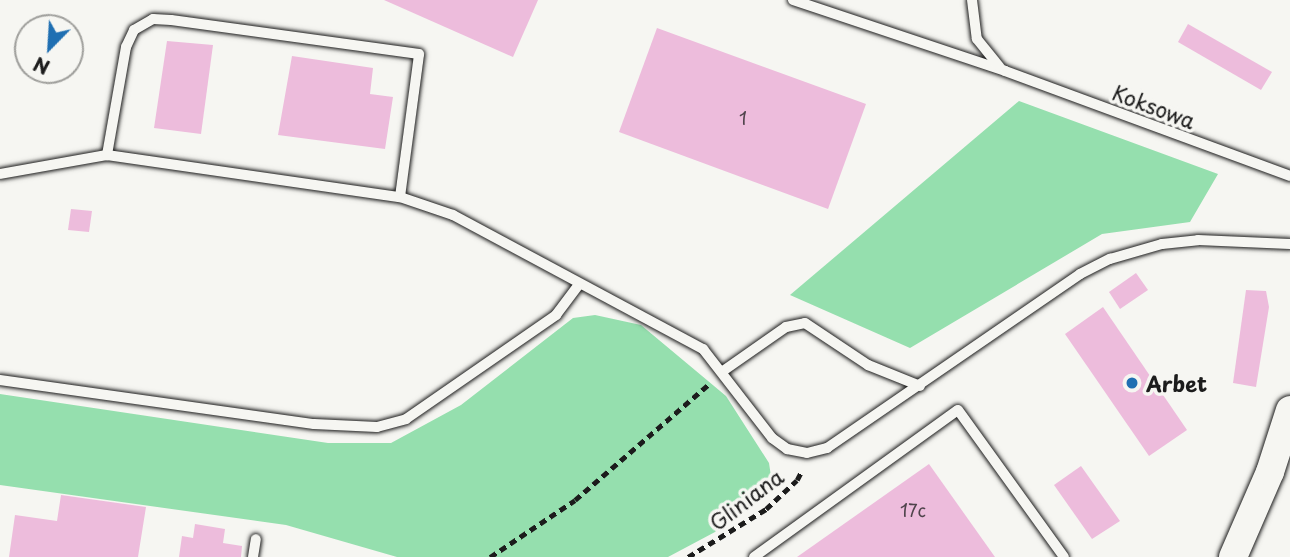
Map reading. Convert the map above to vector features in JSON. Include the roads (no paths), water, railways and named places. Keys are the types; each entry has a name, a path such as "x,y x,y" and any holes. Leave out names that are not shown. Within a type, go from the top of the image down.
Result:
{"street":[{"path":"1233,557 1270,472 1290,410"}],"lane":[{"name":"Koksowa","path":"793,0 1005,71 1290,176"},
{"path":"972,0 977,39 1005,71"},
{"path":"107,155 126,47 134,30 153,19 419,54 400,197"},
{"path":"0,174 107,155 400,197 453,215 688,340 723,372 772,438 787,449 807,453 827,448 1080,274 1110,259 1162,244 1198,240 1290,244"},
{"path":"0,380 314,425 377,427 406,419 556,315 579,284"},
{"path":"723,372 786,327 804,323 868,365 920,386"},
{"path":"754,557 958,410 1064,557"},
{"path":"253,557 256,539"}],"place":[{"name":"Arbet","path":"1132,383"}]}
